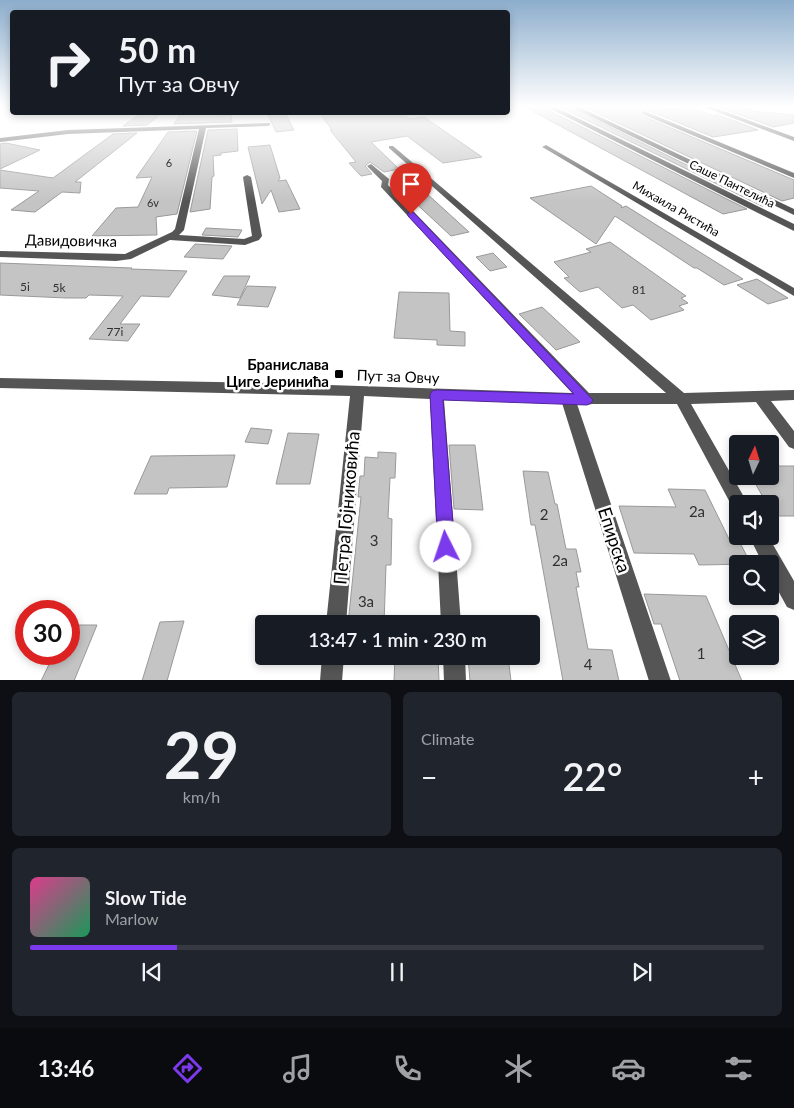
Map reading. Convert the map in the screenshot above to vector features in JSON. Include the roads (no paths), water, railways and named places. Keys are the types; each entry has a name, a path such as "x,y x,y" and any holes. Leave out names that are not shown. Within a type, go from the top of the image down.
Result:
{"street":[{"path":"0,140 19,138"},
{"name":"Давидовичка","path":"0,254 127,257 168,237 179,230 200,138"},
{"name":"Саше Пантелића","path":"613,138 794,228"},
{"path":"638,138 794,212"},
{"path":"704,138 794,176"},
{"path":"391,147 682,400 735,495"},
{"name":"Михаила Ристића","path":"546,147 794,293"},
{"path":"371,166 386,181 384,185 587,400"},
{"name":"Давидовичка","path":"168,237 245,242 256,238 247,177"},
{"name":"Пут за Овчу","path":"0,383 203,386 587,400 682,400 794,395"},
{"name":"Петра Гојниковића","path":"337,615 357,391"},
{"path":"437,395 450,615"},
{"path":"760,397 794,443"},
{"name":"Епирска","path":"568,399 660,680"},
{"path":"763,545 794,600"},
{"path":"331,680 332,665"},
{"path":"454,665 455,680"}],"place":[{"name":"Бранислава Циге Јеринића","path":"339,374"}]}
